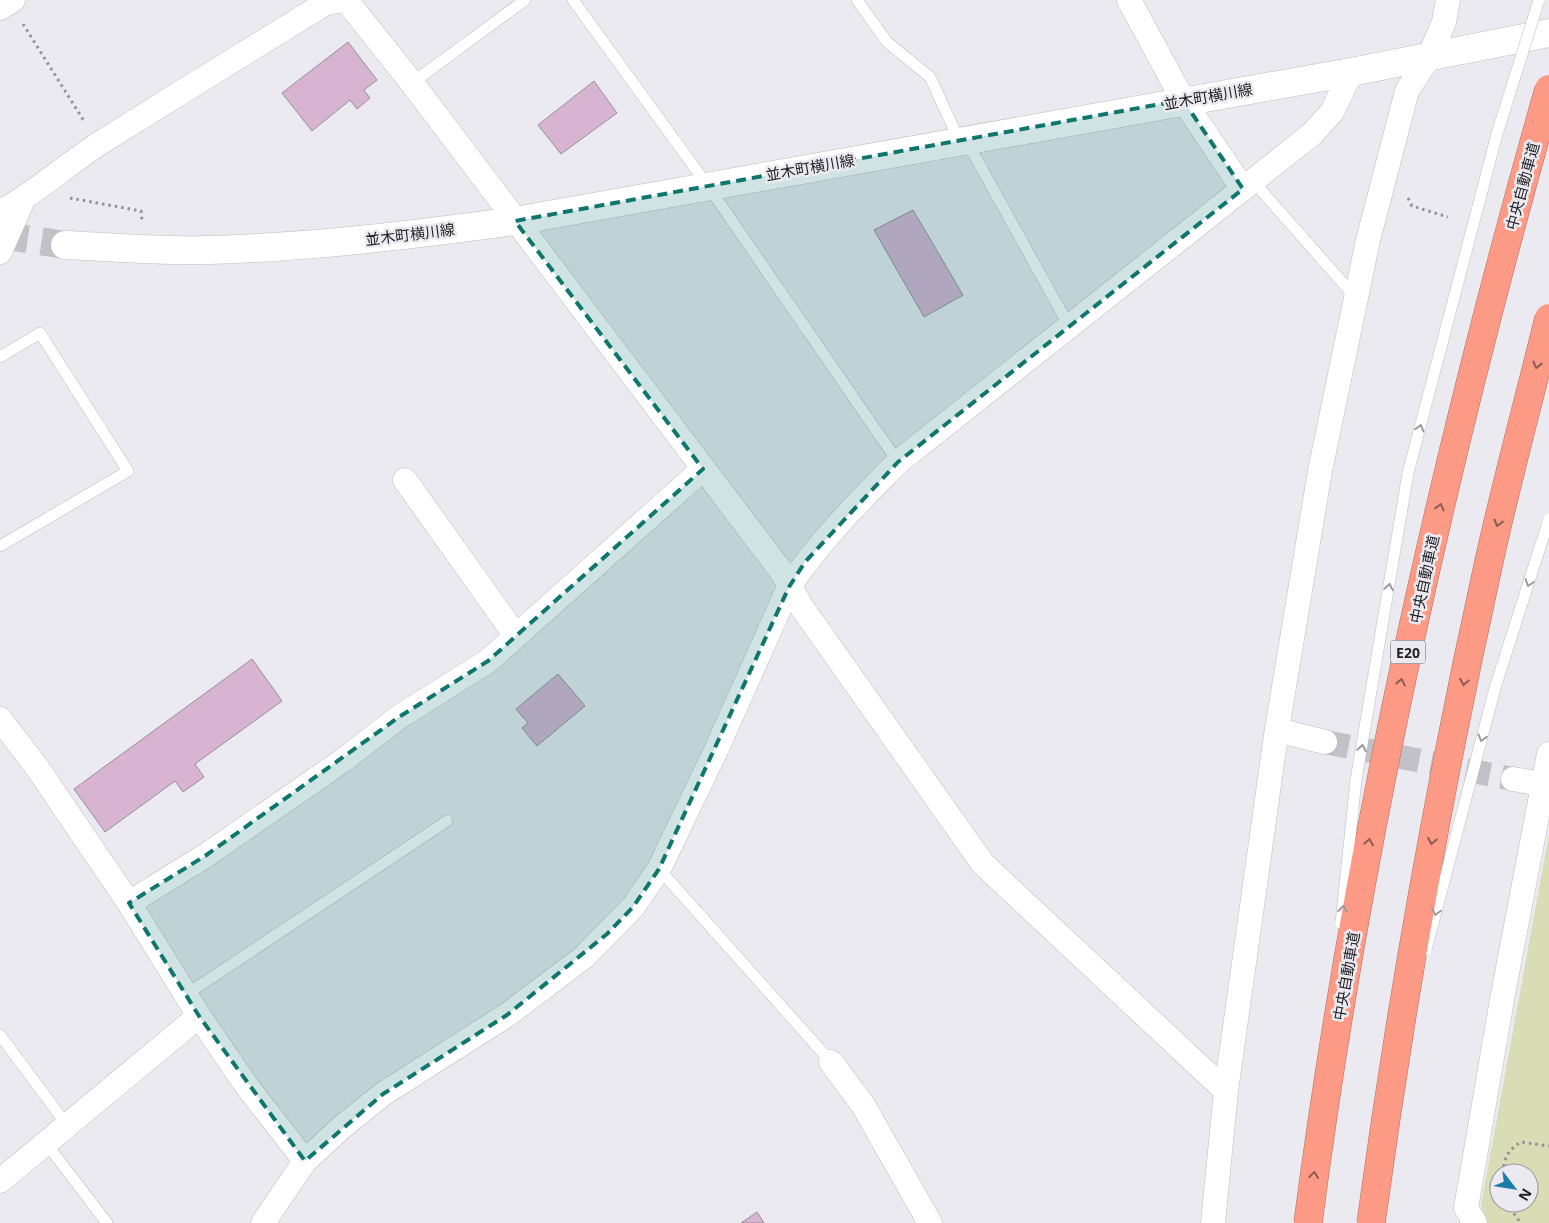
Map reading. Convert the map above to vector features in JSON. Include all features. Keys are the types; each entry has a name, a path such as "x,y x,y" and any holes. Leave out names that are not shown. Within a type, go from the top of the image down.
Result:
{"highway":[{"name":"中央自動車道","path":"1308,1223 1320,1131 1370,832 1430,548 1515,210 1549,90"},
{"path":"1371,1223 1390,1086 1431,848 1488,564 1549,318"}],"street":[{"path":"0,212 23,200 98,144 326,3 345,0 412,83 782,571 788,587 983,864 1226,1091"},
{"path":"1129,0 1183,100 1248,185"},
{"path":"1213,1223 1226,1091 1277,730 1320,471 1356,298 1386,168 1407,91 1430,55 1444,22 1448,0"},
{"name":"並木町横川線","path":"65,245 207,250 377,240 515,220 1183,100 1351,72 1549,32"},
{"path":"263,1223 305,1161 342,1127 383,1094 508,1015 584,957 633,907 659,869 717,748 788,587 805,562 843,517 898,462 1248,185 1319,126 1332,112 1351,72"},
{"path":"0,252 23,200"},
{"path":"129,903 213,851 346,759 399,717 488,661 703,469"},
{"path":"406,480 516,636"},
{"path":"0,719 36,766 129,903 199,1016 246,1085 305,1161"},
{"path":"1277,730 1325,742"},
{"path":"1476,1223 1466,1208 1549,754"},
{"path":"1513,778 1542,784"},
{"path":"0,1181 199,1016"},
{"path":"831,1062 863,1105 930,1223"}],"lane":[{"path":"412,83 526,0"},
{"path":"573,0 708,186 898,462"},
{"path":"857,0 887,42 930,77 962,140 1069,326"},
{"path":"1320,1131 1356,780 1408,473 1497,134 1539,0"},
{"path":"1248,185 1356,298"},
{"path":"0,358 40,333 128,471 0,546"},
{"path":"1390,1086 1495,688 1549,520"},
{"path":"187,994 447,821"},
{"path":"659,869 831,1062"},
{"path":"0,1035 68,1125"},
{"path":"46,1143 107,1223"}],"path":[{"path":"7,4 98,144"},
{"path":"1386,168 1396,171 1412,206 1448,217"},
{"path":"71,198 141,211 143,228"},
{"path":"1504,1163 1511,1148 1521,1142 1549,1146"}],"highlighted area":[{"path":"1183,100 1243,189 898,462 805,562 789,587 659,869 633,907 607,934 507,1015 383,1094 305,1161 199,1016 129,903 205,856 399,717 488,661 703,469 515,221"}],"green space":[{"path":"1549,834 1549,1223 1487,1223 1481,1205"}],"building":[{"path":"348,42 377,80 364,90 370,98 357,109 350,100 312,131 282,93"},
{"path":"594,81 617,113 561,154 538,125"},
{"path":"913,210 963,295 924,317 874,230"},
{"path":"252,659 282,701 195,764 204,777 183,792 175,781 105,832 74,789"},
{"path":"558,674 585,706 537,746 522,728 528,723 516,709"},
{"path":"757,1212 764,1223 741,1223"}],"tunnel":[{"path":"0,235 65,245"},
{"path":"1325,742 1513,779"}]}
